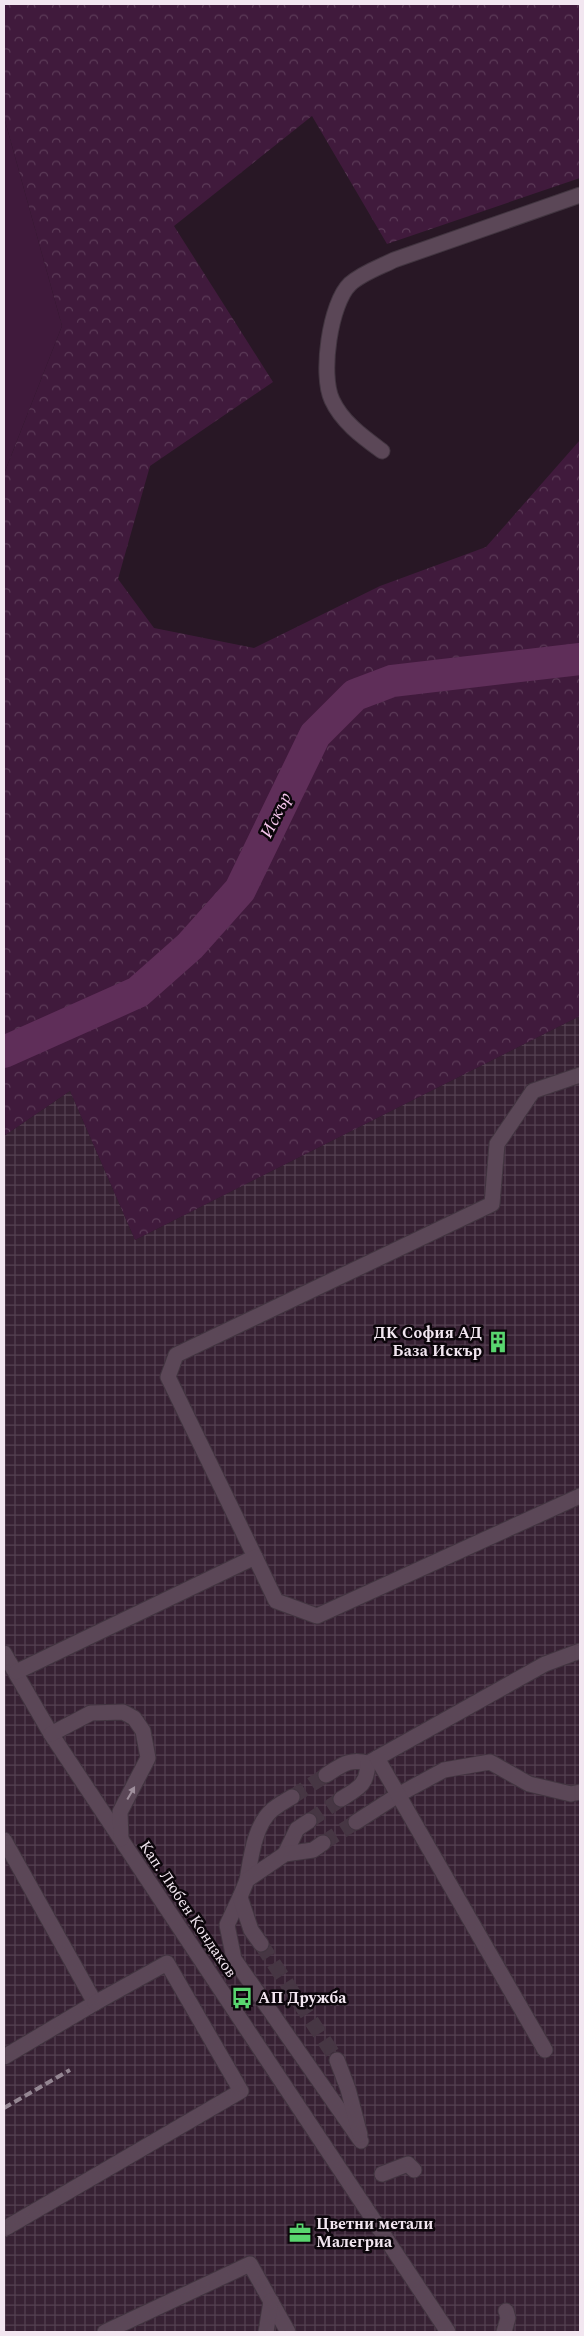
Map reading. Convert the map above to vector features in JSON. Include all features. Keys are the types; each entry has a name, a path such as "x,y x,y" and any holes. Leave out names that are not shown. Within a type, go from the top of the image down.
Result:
{"street":[{"path":"382,451 357,432 341,416 331,400 326,380 333,320 339,298 350,284 394,260 580,195"},
{"path":"580,1075 533,1091 512,1121 497,1144 492,1204 176,1355 168,1377 276,1601 317,1616 580,1496"},
{"path":"16,1672 255,1558"},
{"path":"326,1775 344,1763 356,1760 372,1761 546,1664 580,1650"},
{"name":"Кап. Любен Кондаков","path":"4,1652 51,1734 448,2332"},
{"path":"51,1734 91,1713 123,1712 134,1718 144,1731 148,1758 120,1812 120,1838"},
{"path":"372,1761 398,1795 545,2050"},
{"path":"341,1799 358,1788 367,1778 372,1761"},
{"path":"356,1822 398,1795 444,1770 490,1762 529,1784 571,1794 580,1792"},
{"path":"292,1797 271,1811 263,1821 253,1850 247,1880 227,1925 234,1959 361,2141 348,2089 336,2060"},
{"path":"285,1854 297,1828 309,1821"},
{"path":"4,1840 95,2003"},
{"path":"247,1880 285,1854 314,1850 323,1843"},
{"path":"240,1897 251,1930 260,1944"},
{"path":"4,2058 167,1962 241,2092 4,2229"},
{"path":"382,2174 408,2164 414,2170"},
{"path":"105,2332 250,2264 288,2332"},
{"path":"266,2332 271,2301"},
{"path":"504,2332 508,2318 506,2311"}],"shaded area":[{"path":"580,1016 580,2332 4,2332 4,1136 70,1091 135,1240"}],"green space":[{"path":"4,4 580,4 580,178 387,244 312,116 174,226 273,382 150,466 118,579 154,628 254,648 380,586 486,547 580,440 580,1016 135,1240 70,1091 4,1136 4,474 62,326 4,117"},
{"path":"4,117 62,326 4,474"}],"waterway":[{"name":"Искър","path":"4,1052 138,992 190,946 240,890 315,735 355,695 392,681 580,659"}],"tunnel":[{"path":"292,1797 326,1775"},
{"path":"309,1821 341,1799"},
{"path":"323,1843 356,1822"},
{"path":"261,1944 337,2060"}],"railway":[{"path":"4,2108 70,2070"}],"place":[{"name":"ДК София АД База Искър","path":"498,1342"},
{"name":"АП Дружба","path":"242,1998"},
{"name":"Цветни метали Малегриа","path":"300,2233"}]}
